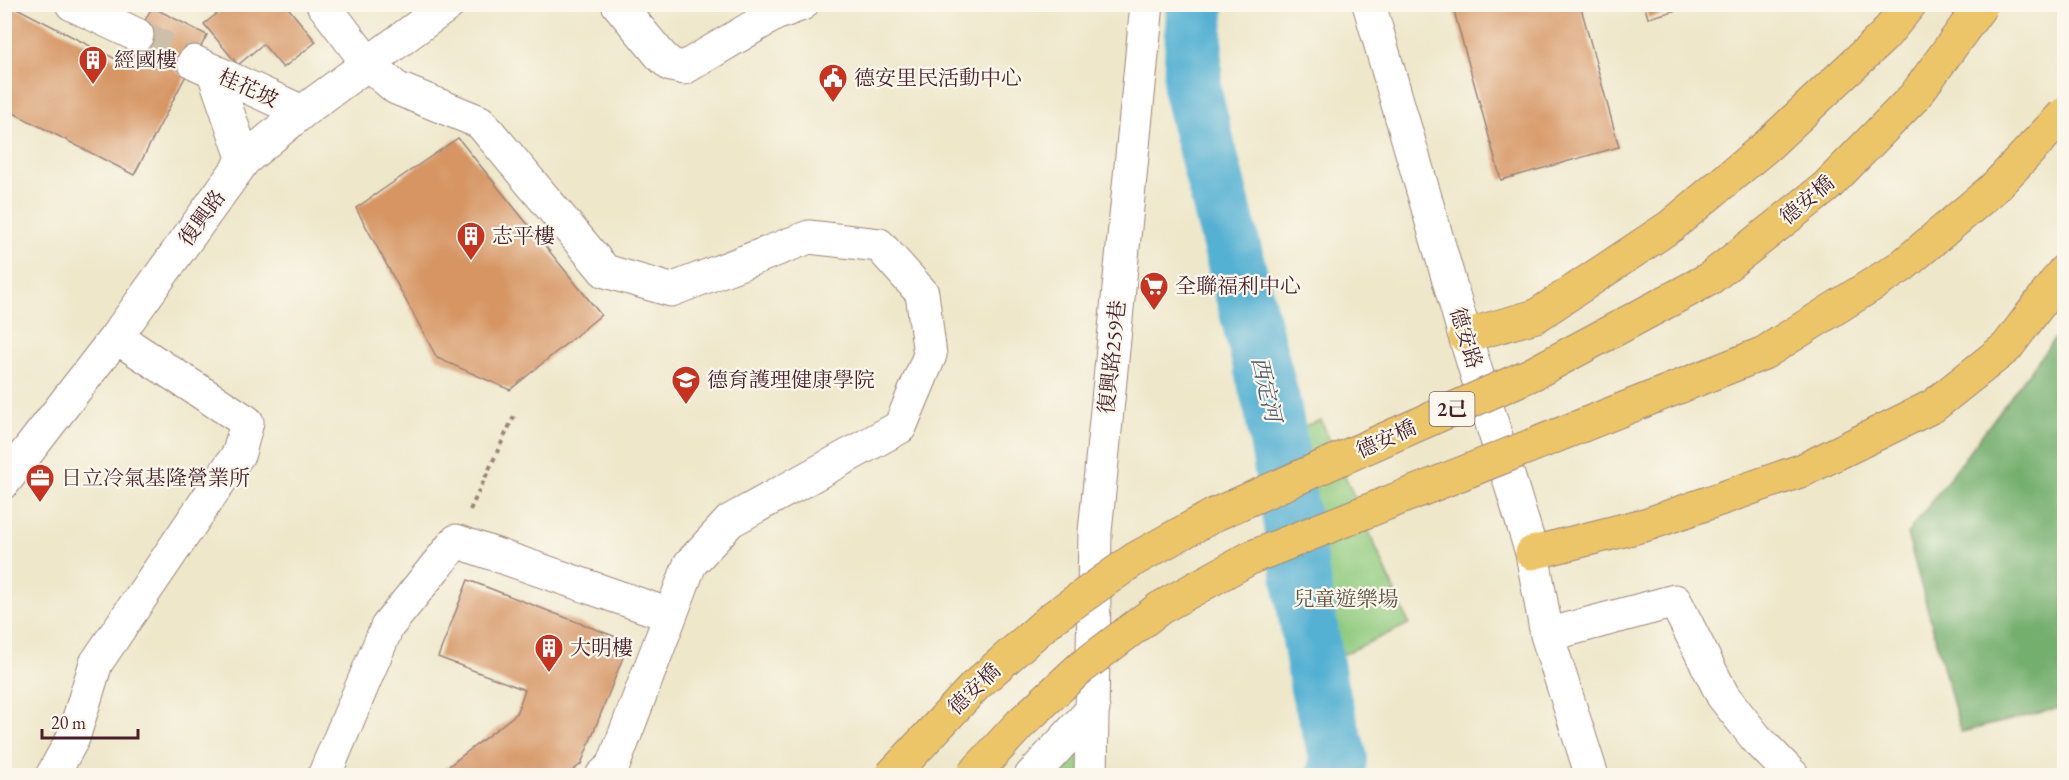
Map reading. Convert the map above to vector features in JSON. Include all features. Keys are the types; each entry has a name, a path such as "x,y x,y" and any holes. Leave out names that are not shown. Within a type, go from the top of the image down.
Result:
{"main road":[{"path":"1465,336 1536,316 1671,225 1777,136 1884,36 1910,4"},
{"name":"德安橋","path":"891,776 975,686 1052,618 1135,559 1216,514 1532,374 1709,279 1826,187 1915,96 1982,4"},
{"path":"972,776 1020,724 1078,669 1160,608 1252,557 1764,353 1902,266 1994,188 2064,114"},
{"path":"1532,553 1648,524 1803,470 1933,406 2007,347 2064,271"}],"street":[{"path":"72,4 137,35"},
{"path":"323,4 369,65 396,88 480,122 604,271 671,290 809,237 879,245 922,292 930,355 900,428 730,521 690,564 613,766 602,776"},
{"name":"復興路","path":"4,482 116,338 244,160 302,112 449,4"},
{"path":"618,4 661,56 671,65 684,68 775,14 802,4"},
{"name":"復興路259巷","path":"1091,776 1095,532 1147,4"},
{"name":"德安路","path":"1369,4 1465,336 1532,553 1547,635 1592,776"},
{"name":"桂花坡","path":"244,160 204,68 302,112"},
{"path":"52,776 73,738 96,663 239,453 248,422 116,338"},
{"path":"324,776 387,627 456,541 670,615"},
{"path":"1547,635 1675,601 1723,696 1756,738 1793,776"},
{"path":"1031,776 1093,710"}],"path":[{"path":"456,541 515,414"}],"green space":[{"path":"2064,326 2064,707 1961,732 1907,534"},
{"name":"兒童遊樂場","path":"1321,420 1409,624 1314,668 1258,443"},
{"path":"1089,720 1089,775 1039,775"}],"building":[{"name":"經國樓","path":"4,4 9,4 123,63 152,7 207,35 134,175 4,108"},
{"path":"229,4 285,4 316,42 283,68 263,44 238,65 204,24"},
{"path":"1452,4 1580,4 1619,147 1501,180"},
{"path":"1644,4 1696,4 1696,5 1648,18"},
{"name":"志平樓","path":"458,138 601,315 510,390 437,358 356,208"},
{"name":"大明樓","path":"468,580 629,642 581,764 566,776 436,776 516,714 525,690 438,657"}],"waterway":[{"name":"西定河","path":"1195,4 1192,90 1273,409 1319,688 1339,759 1335,776"}],"tunnel":[{"path":"137,35 194,62"}],"place":[{"name":"經國樓","path":"93,86"},
{"name":"德安里民活動中心","path":"833,104"},
{"name":"志平樓","path":"471,262"},
{"name":"全聯福利中心","path":"1154,312"},
{"name":"德育護理健康學院","path":"686,406"},
{"name":"日立冷氣基隆營業所","path":"40,504"},
{"name":"大明樓","path":"549,674"}]}
